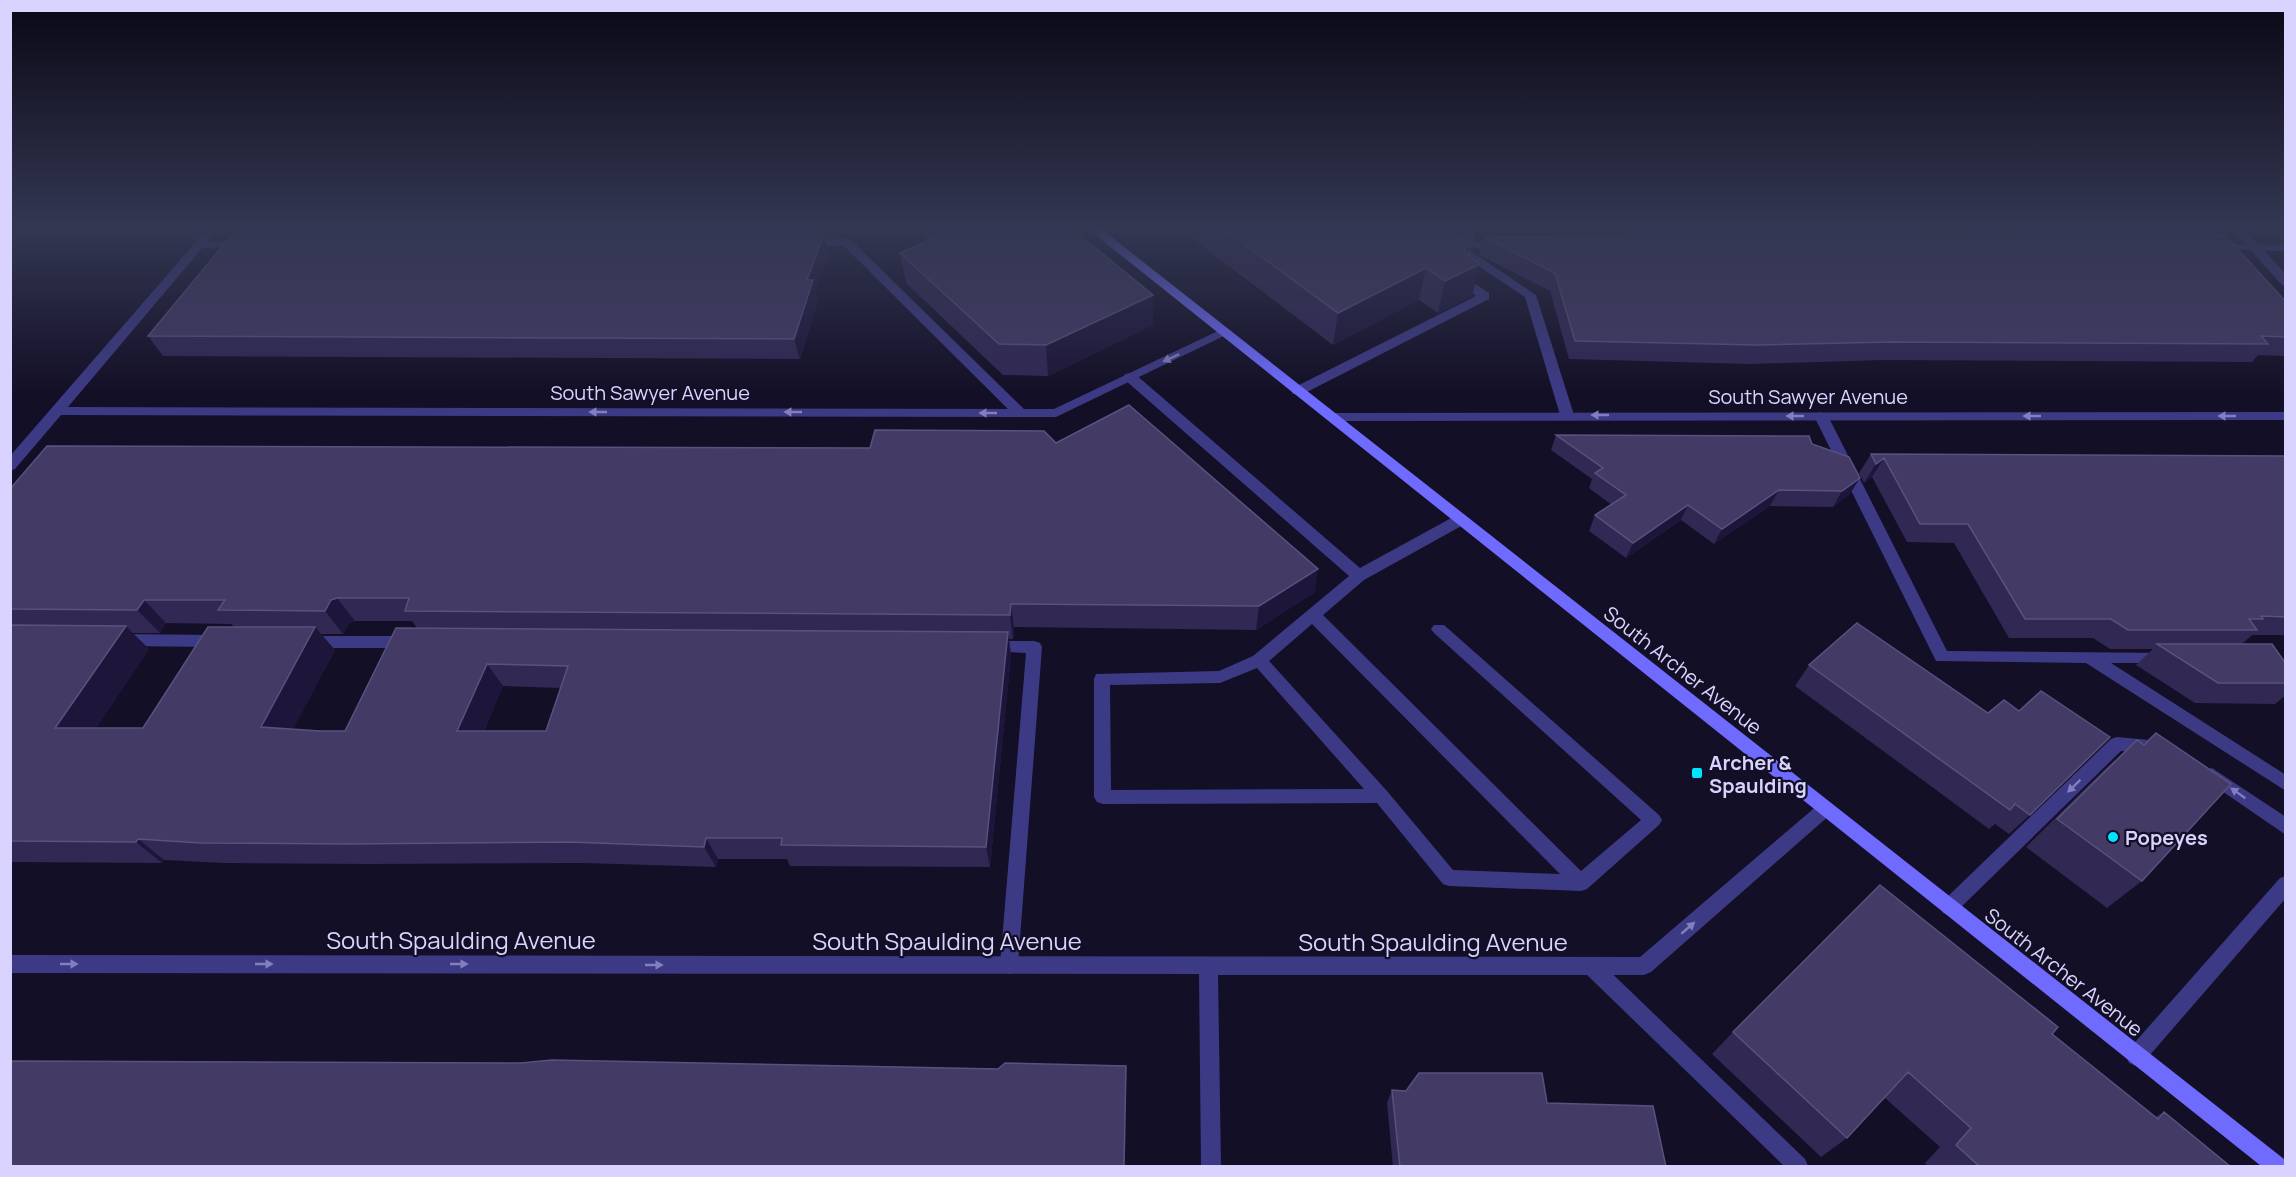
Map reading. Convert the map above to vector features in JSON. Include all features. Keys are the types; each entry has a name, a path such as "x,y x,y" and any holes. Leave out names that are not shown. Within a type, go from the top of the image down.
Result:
{"main road":[{"name":"South Archer Avenue","path":"1165,283 1224,333 2277,1167"}],"street":[{"path":"10,466 167,283"},
{"path":"888,283 1020,413"},
{"path":"1298,391 1485,296 1467,283"},
{"path":"1511,283 1530,295 1567,415"},
{"name":"South Sawyer Avenue","path":"58,411 1056,412 1224,333"},
{"path":"1130,377 1359,576"},
{"path":"1821,416 1942,657 2181,657"},
{"name":"South Sawyer Avenue","path":"1331,417 2286,416"},
{"path":"1381,796 1103,797 1102,679 1220,677 1259,660 1359,576 1460,520"},
{"path":"1313,615 1581,883"},
{"path":"1259,660 1381,796 1449,878 1581,883 1653,820 1439,628"},
{"path":"105,640 235,641"},
{"path":"295,642 425,642"},
{"path":"976,646 1034,647 1009,965"},
{"path":"2088,657 2286,784"},
{"path":"1949,907 2117,744 2146,744 2168,750"},
{"path":"2198,766 2286,827"},
{"name":"South Spaulding Avenue","path":"10,964 1644,966 1825,809"},
{"path":"2136,1056 2286,884"},
{"path":"1208,966 1211,1167"},
{"path":"1591,966 1798,1167"}],"building":[{"path":"192,283 812,283 794,339 148,336"},
{"path":"933,283 1138,283 1153,295 1046,345 999,344"},
{"path":"1297,283 1397,283 1338,313"},
{"path":"1558,283 2269,283 2286,302 2286,337 2261,336 2268,344 1892,342 1758,345 1575,341"},
{"path":"1129,405 1318,569 1259,606 1011,604 1010,615 405,611 409,598 337,598 331,600 325,611 218,610 225,600 144,600 137,610 10,609 10,489 47,446 870,448 875,430 1044,431 1056,443"},
{"path":"1556,435 1809,436 1812,444 1849,457 1860,478 1842,491 1779,490 1722,529 1688,505 1633,543 1595,515 1626,495 1595,473 1603,468"},
{"path":"1871,454 2286,456 2286,617 2261,616 2263,619 2249,619 2257,630 2128,630 2111,619 2025,619 1968,524 1920,524 1884,458 1876,464"},
{"path":"1857,623 1988,713 2004,700 2019,711 2041,691 2110,737 2030,815 2015,804 2010,810 1809,665"},
{"path":"10,625 126,626 55,728 143,728 208,627 315,627 261,727 320,731 345,731 396,628 1008,632 986,847 781,845 782,838 706,838 704,847 569,842 348,844 201,843 138,839 136,842 10,841","holes":["487,664 568,666 546,731 457,731"]},
{"path":"2157,644 2272,644 2286,664 2286,683 2218,683"},
{"name":"Popeyes","path":"2156,733 2231,784 2142,881 2057,819 2137,740 2144,745"},
{"path":"1880,885 2058,1027 2052,1034 2158,1119 2164,1112 2231,1167 1980,1167 1956,1145 1971,1128 1908,1072 1847,1138 1733,1032"},
{"path":"552,1060 998,1069 1005,1063 1126,1066 1124,1167 10,1167 10,1061 521,1063"},
{"path":"1419,1073 1542,1073 1547,1103 1653,1106 1666,1167 1400,1167 1392,1090 1406,1091"}],"place":[{"name":"Archer & Spaulding","path":"1697,773"},
{"name":"Popeyes","path":"2113,837"}]}
